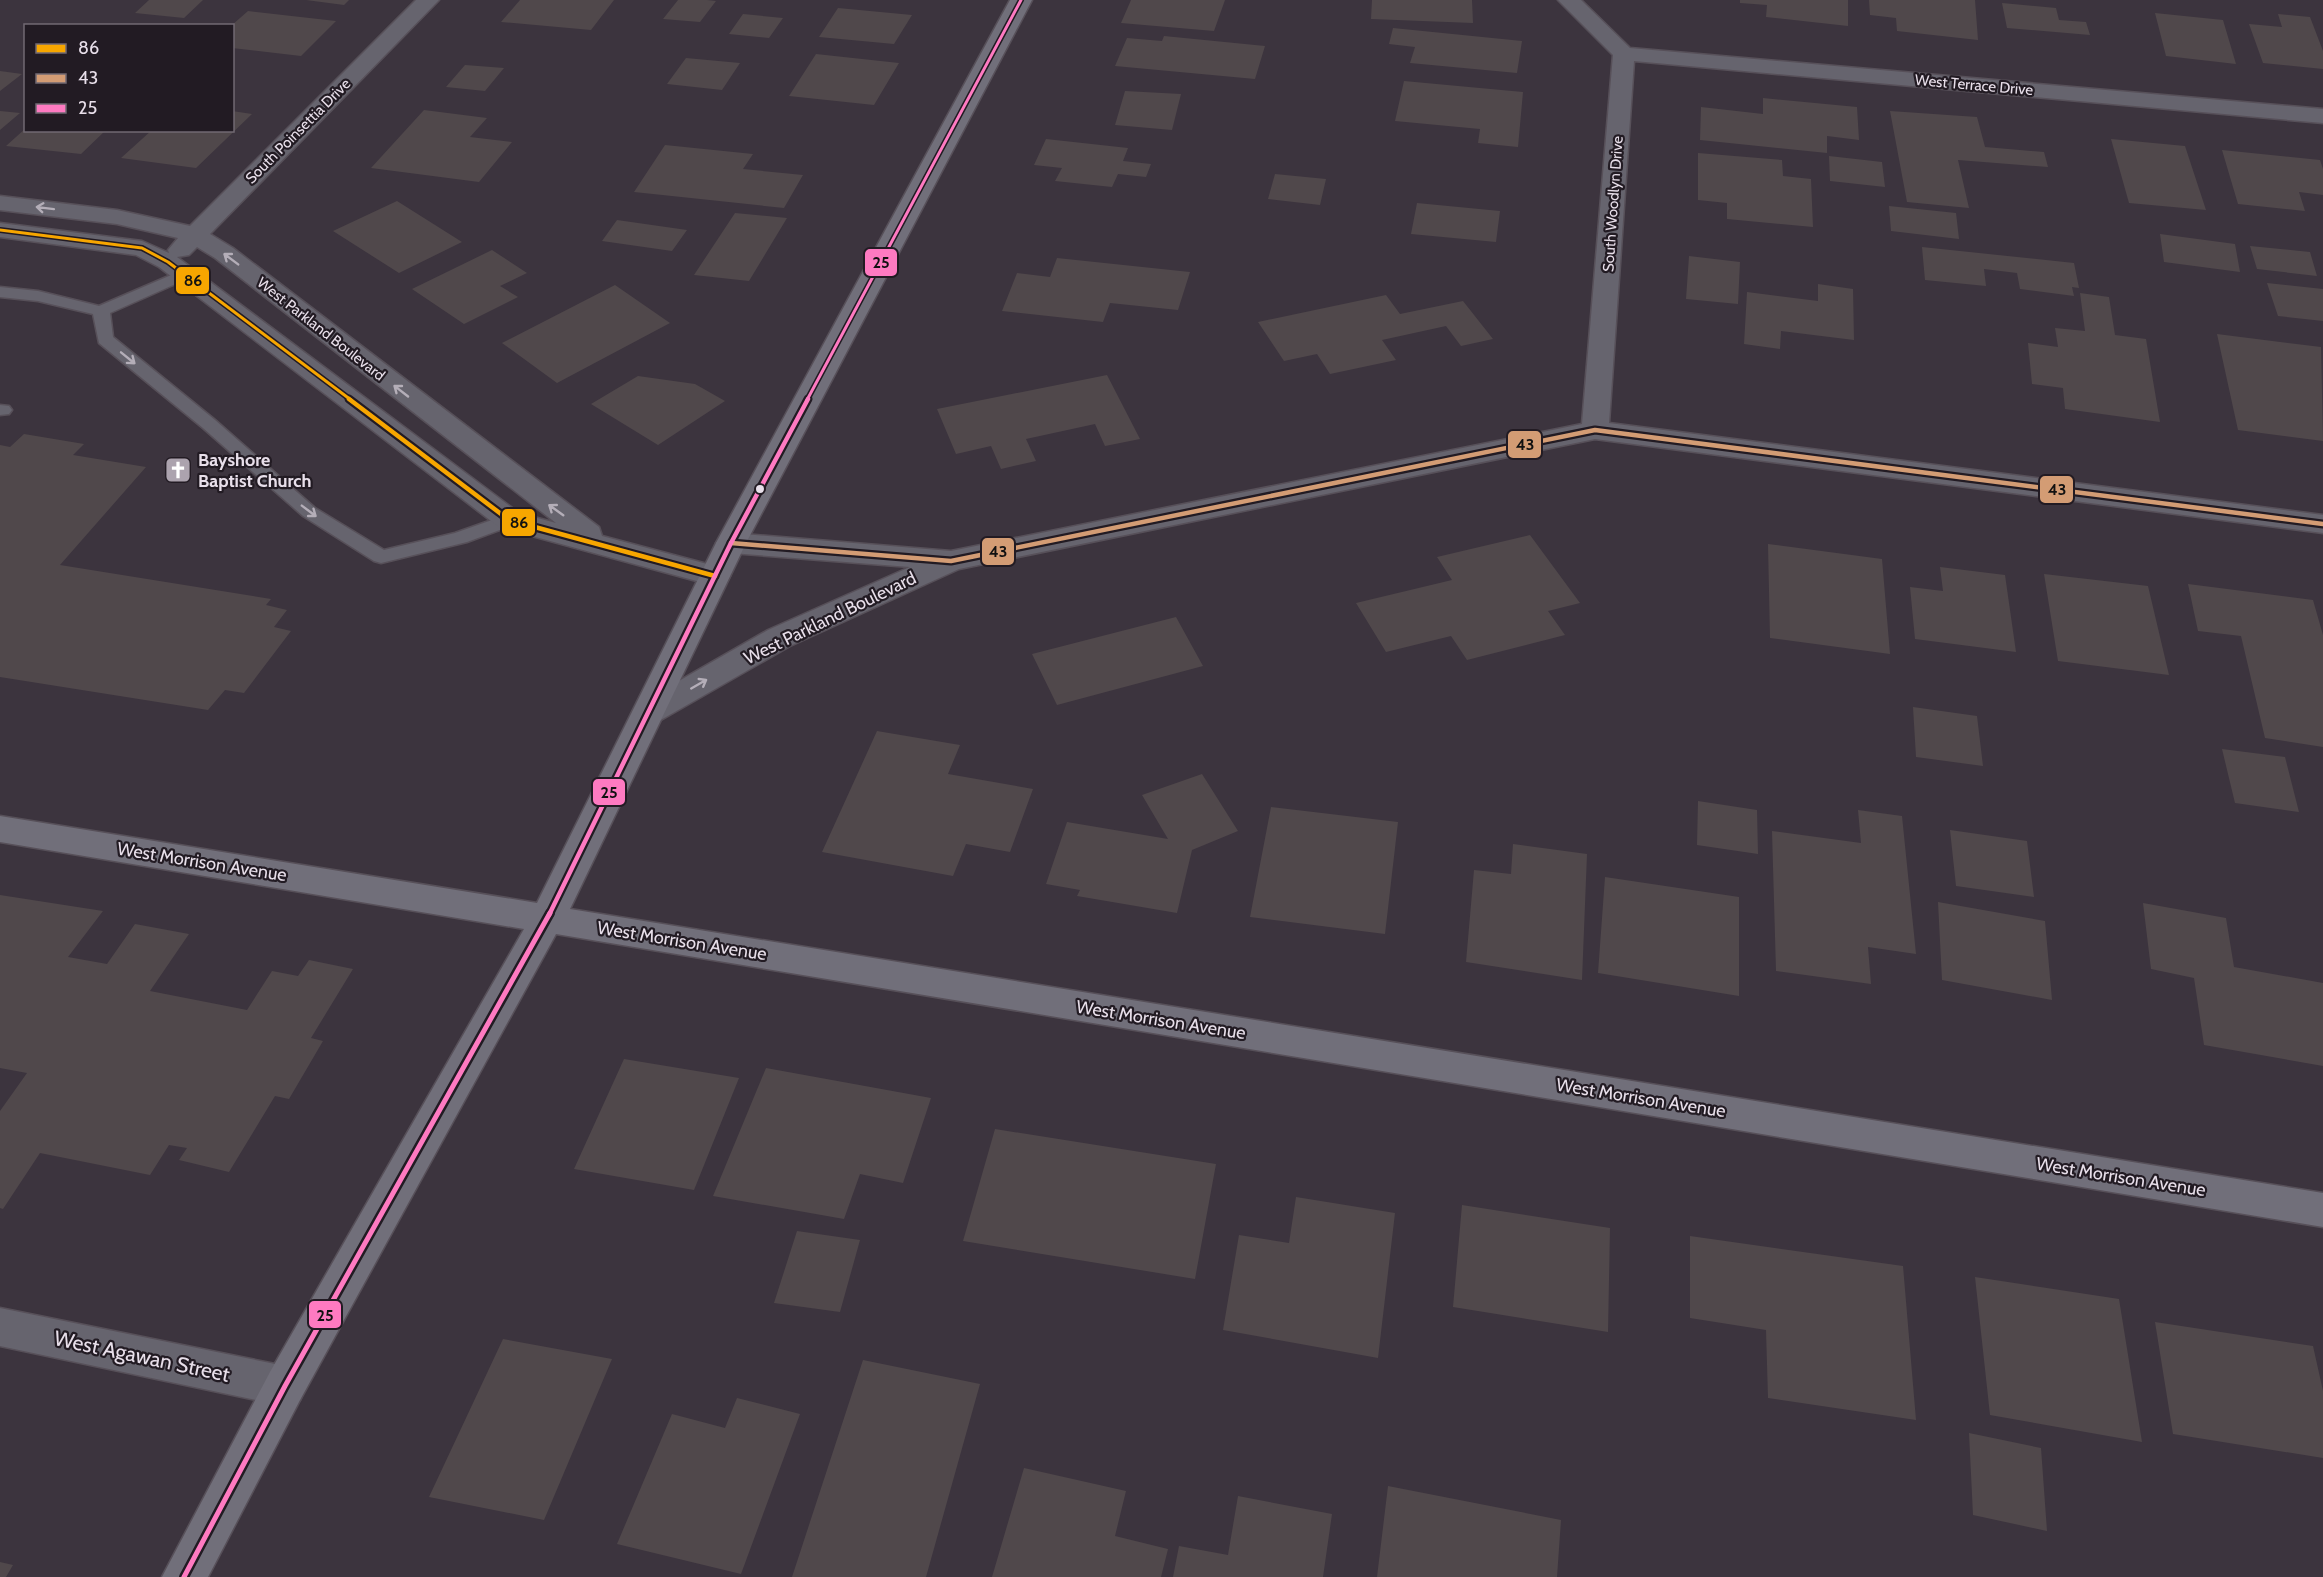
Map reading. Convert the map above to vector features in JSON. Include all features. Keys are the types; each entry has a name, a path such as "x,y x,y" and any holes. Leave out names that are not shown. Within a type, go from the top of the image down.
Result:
{"street":[{"name":"South Poinsettia Drive","path":"175,268 195,235 428,0"},
{"path":"184,1577 285,1386 547,919 731,543 1021,0"},
{"path":"1569,0 1624,54"},
{"name":"West Terrace Drive","path":"1624,54 2323,116"},
{"name":"South Woodlyn Drive","path":"1595,430 1624,54"},
{"name":"West Parkland Boulevard","path":"0,203 117,217 195,235 224,254 603,544"},
{"name":"West Parkland Boulevard","path":"0,230 142,249 175,268 509,520 715,576"},
{"name":"West Parkland Boulevard","path":"648,713 778,638 951,561 1595,430 2323,524"},
{"name":"West Parkland Boulevard","path":"731,543 951,561"},
{"name":"West Morrison Avenue","path":"0,829 2323,1210"},
{"name":"West Agawan Street","path":"0,1327 285,1386"}],"lane":[{"path":"0,292 38,296 101,311 175,268"},
{"path":"101,311 105,339 209,424 309,512 381,557 460,538 509,520"}],"building":[{"path":"149,0 203,0 184,18 135,13"},
{"path":"306,0 349,0 344,5"},
{"path":"520,0 614,0 591,30 501,22"},
{"path":"678,0 716,1 700,22 663,19"},
{"path":"1131,0 1225,0 1214,31 1121,23"},
{"path":"1372,0 1472,0 1473,23 1371,19"},
{"path":"1740,0 1848,0 1848,26 1766,17 1767,5 1740,3"},
{"path":"1869,0 1975,0 1978,40 1897,31 1896,18 1870,15"},
{"path":"2002,3 2056,8 2059,20 2086,22 2090,35 2007,28"},
{"path":"838,8 912,15 894,44 819,37"},
{"path":"248,11 336,21 301,56 234,48 233,24"},
{"path":"2155,13 2223,20 2236,64 2166,56"},
{"path":"743,14 783,18 769,38 729,34"},
{"path":"2278,14 2310,17 2323,51 2323,69 2263,63 2249,24 2282,27"},
{"path":"1393,28 1522,41 1517,73 1410,63 1415,47 1389,44"},
{"path":"1164,36 1265,46 1255,79 1115,66 1127,38 1162,41"},
{"path":"816,54 899,63 874,105 789,96"},
{"path":"686,58 740,63 722,90 667,84"},
{"path":"465,65 504,68 485,91 446,87"},
{"path":"0,71 22,74 0,91"},
{"path":"1404,81 1523,92 1518,147 1478,143 1480,129 1395,121"},
{"path":"1125,91 1181,94 1172,130 1115,125"},
{"path":"1763,98 1857,107 1859,140 1827,136 1827,153 1700,140 1701,107 1763,114"},
{"path":"424,110 487,118 470,137 512,142 479,182 371,168"},
{"path":"0,111 20,113 0,130"},
{"path":"234,111 252,114 234,131"},
{"path":"1890,111 1977,117 1985,147 2044,152 2048,167 1958,160 1969,208 1907,202"},
{"path":"24,130 24,132 104,132 81,154 6,146"},
{"path":"150,132 233,132 196,168 121,158"},
{"path":"1046,139 1128,148 1123,161 1151,164 1146,177 1118,174 1112,187 1055,181 1062,168 1034,165"},
{"path":"2111,139 2185,146 2206,210 2129,203"},
{"path":"665,145 753,154 743,169 803,175 784,208 634,192"},
{"path":"2222,150 2320,160 2323,169 2323,195 2299,192 2305,211 2238,204"},
{"path":"1698,153 1782,160 1783,176 1811,179 1813,227 1727,219 1727,203 1698,200"},
{"path":"1829,156 1882,162 1885,187 1830,181"},
{"path":"1275,174 1326,179 1320,205 1268,199"},
{"path":"397,201 462,242 399,273 333,231"},
{"path":"1417,203 1500,211 1496,242 1411,234"},
{"path":"1889,206 1956,213 1959,239 1891,231"},
{"path":"735,213 787,218 749,281 694,275"},
{"path":"617,220 687,230 672,251 602,241"},
{"path":"2160,234 2235,244 2240,272 2164,262"},
{"path":"2250,246 2310,252 2317,276 2257,269"},
{"path":"1922,247 2074,263 2079,288 2072,287 2074,296 2020,289 2017,273 1984,269 1986,286 1925,280"},
{"path":"492,250 527,273 500,286 518,297 464,324 412,289"},
{"path":"1689,256 1740,262 1738,304 1686,299"},
{"path":"1057,258 1190,272 1178,310 1110,303 1103,322 1002,311 1017,273 1050,277"},
{"path":"2267,283 2323,289 2323,321 2278,316"},
{"path":"1818,284 1853,289 1854,340 1781,331 1780,349 1744,344 1747,292 1818,301"},
{"path":"615,285 670,323 557,383 502,343"},
{"path":"2080,293 2109,297 2115,335 2146,339 2160,422 2065,409 2063,388 2032,384 2028,343 2058,347 2055,328 2085,331"},
{"path":"1386,295 1400,314 1463,301 1493,339 1461,346 1446,326 1382,340 1396,360 1330,374 1317,354 1284,361 1258,322"},
{"path":"2217,334 2321,347 2323,441 2238,430"},
{"path":"1107,375 1140,439 1105,446 1095,424 1026,439 1036,461 1001,469 991,446 956,454 937,409"},
{"path":"638,376 695,384 725,401 658,445 591,404"},
{"path":"24,434 84,444 73,455 146,467 60,565 271,599 266,605 287,610 274,627 291,631 244,693 225,690 208,710 0,677 0,445 10,447"},
{"path":"1530,535 1580,603 1548,611 1565,635 1467,660 1451,636 1386,652 1356,603 1452,580 1437,557"},
{"path":"1768,544 1882,559 1890,654 1770,638"},
{"path":"1940,567 2005,575 2016,652 1915,639 1910,587 1943,591"},
{"path":"2044,574 2148,586 2169,675 2058,661"},
{"path":"2188,584 2313,600 2323,635 2323,747 2265,738 2241,636 2198,631"},
{"path":"1176,617 1203,666 1057,705 1032,654"},
{"path":"1913,707 1977,716 1983,766 1916,757"},
{"path":"877,731 960,745 948,774 1033,789 1010,852 966,844 953,876 822,852"},
{"path":"2222,749 2285,757 2299,812 2235,803"},
{"path":"1202,774 1238,831 1192,850 1177,913 1077,896 1080,890 1046,884 1067,822 1168,839 1142,795"},
{"path":"1698,801 1757,810 1758,854 1697,845"},
{"path":"1271,807 1398,822 1385,934 1250,917"},
{"path":"1858,810 1902,816 1916,954 1868,947 1871,984 1776,971 1772,831 1861,843"},
{"path":"1950,830 2027,841 2034,897 1956,886"},
{"path":"1513,844 1587,854 1582,980 1466,962 1474,870 1511,874"},
{"path":"1605,877 1739,897 1739,996 1598,973"},
{"path":"0,895 103,911 68,957 107,964 135,924 189,934 150,991 247,1010 272,971 298,976 309,960 353,969 311,1038 323,1041 289,1099 275,1096 229,1172 179,1160 187,1148 169,1145 150,1175 40,1153 3,1209 0,1208 0,1111 27,1073 0,1068"},
{"path":"1938,902 2045,921 2052,1000 1942,980"},
{"path":"2143,903 2226,918 2234,967 2323,983 2323,1066 2204,1045 2194,978 2151,969"},
{"path":"624,1059 739,1078 694,1190 574,1169"},
{"path":"766,1068 931,1098 903,1183 860,1174 844,1219 713,1196"},
{"path":"995,1129 1216,1164 1195,1279 963,1241"},
{"path":"1296,1197 1395,1213 1378,1358 1223,1330 1239,1235 1289,1243"},
{"path":"1462,1205 1610,1228 1608,1332 1453,1307"},
{"path":"797,1231 860,1240 840,1312 774,1303"},
{"path":"1690,1236 1903,1266 1916,1420 1768,1398 1766,1330 1690,1318"},
{"path":"1975,1277 2119,1299 2142,1442 1990,1415"},
{"path":"2155,1322 2313,1346 2323,1391 2323,1458 2173,1434"},
{"path":"503,1339 612,1359 544,1520 429,1497"},
{"path":"863,1360 980,1384 926,1577 792,1577"},
{"path":"737,1398 800,1414 741,1574 617,1544 672,1414 725,1428"},
{"path":"1969,1433 2041,1448 2047,1531 1973,1515"},
{"path":"1024,1468 1126,1491 1115,1536 1168,1549 1161,1577 992,1577"},
{"path":"1388,1486 1561,1520 1557,1577 1377,1577"},
{"path":"1238,1496 1332,1514 1323,1577 1173,1577 1179,1546 1228,1555"},
{"path":"0,1562 13,1565 6,1577 0,1577"}],"transit line":[{"name":"25","path":"184,1577 285,1386 547,919 731,543 1021,0"},
{"name":"86","path":"0,230 142,248 168,262 509,520 715,576"},
{"name":"43","path":"731,543 951,561 1595,430 2323,524"}],"place":[{"name":"Bayshore Baptist Church","path":"178,470"}]}
